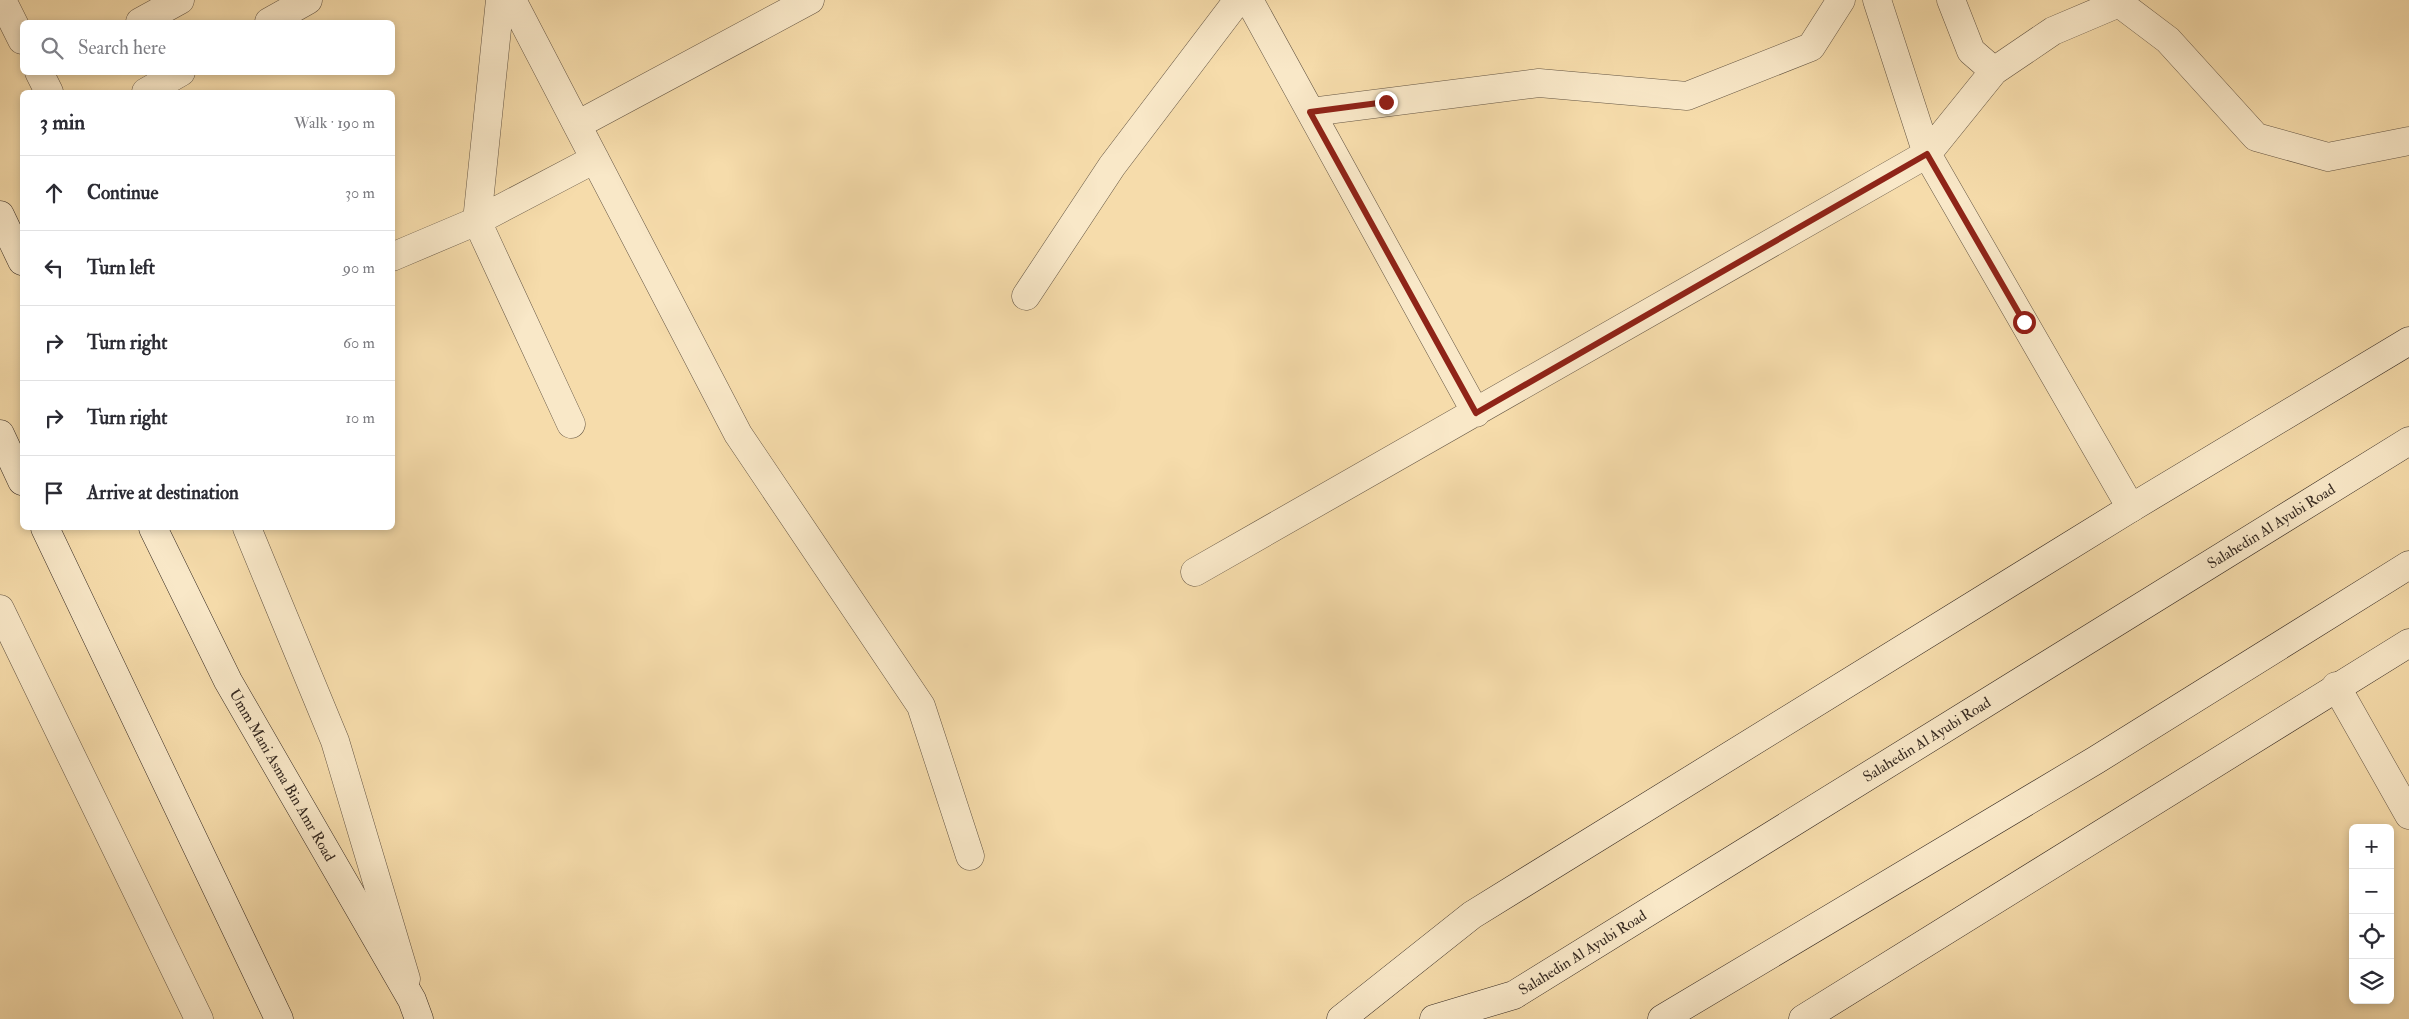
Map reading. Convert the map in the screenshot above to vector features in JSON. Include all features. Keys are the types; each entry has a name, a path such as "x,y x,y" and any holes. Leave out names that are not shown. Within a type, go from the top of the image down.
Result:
{"street":[{"path":"2,0 20,36"},
{"path":"144,20 180,0"},
{"path":"272,20 308,0"},
{"path":"500,0 477,221 571,424"},
{"path":"512,0 738,434 922,706 970,856"},
{"path":"577,126 810,0"},
{"path":"1026,296 1112,166 1238,0"},
{"path":"1249,0 1476,413"},
{"path":"1310,112 1539,83 1687,96 1810,47 1841,0"},
{"path":"1876,0 1927,154 2131,508"},
{"path":"1951,0 1971,50 1994,71"},
{"path":"1194,572 1476,413 1927,154 1994,71 2053,31 2119,3 2168,40 2256,136 2328,157 2409,142"},
{"path":"150,90 176,75"},
{"path":"395,256 477,221 595,159"},
{"path":"0,215 20,257"},
{"path":"1341,1019 1472,915 2131,508 2397,351 2409,340"},
{"path":"0,434 20,477"},
{"name":"Salahedin Al Ayubi Road","path":"1434,1019 1514,995 2409,441"},
{"path":"46,530 279,1019"},
{"name":"Umm Mani Asma Bin Amr Road","path":"154,530 228,681 420,1013"},
{"path":"249,530 335,741 420,1013"},
{"path":"1662,1019 2096,760 2409,565"},
{"path":"0,609 199,1019"},
{"path":"1803,1019 2336,686 2409,643"},
{"path":"2336,686 2409,815"}],"route":[{"path":"1386,102 1310,112 1476,413 1927,154 2024,322"}]}
